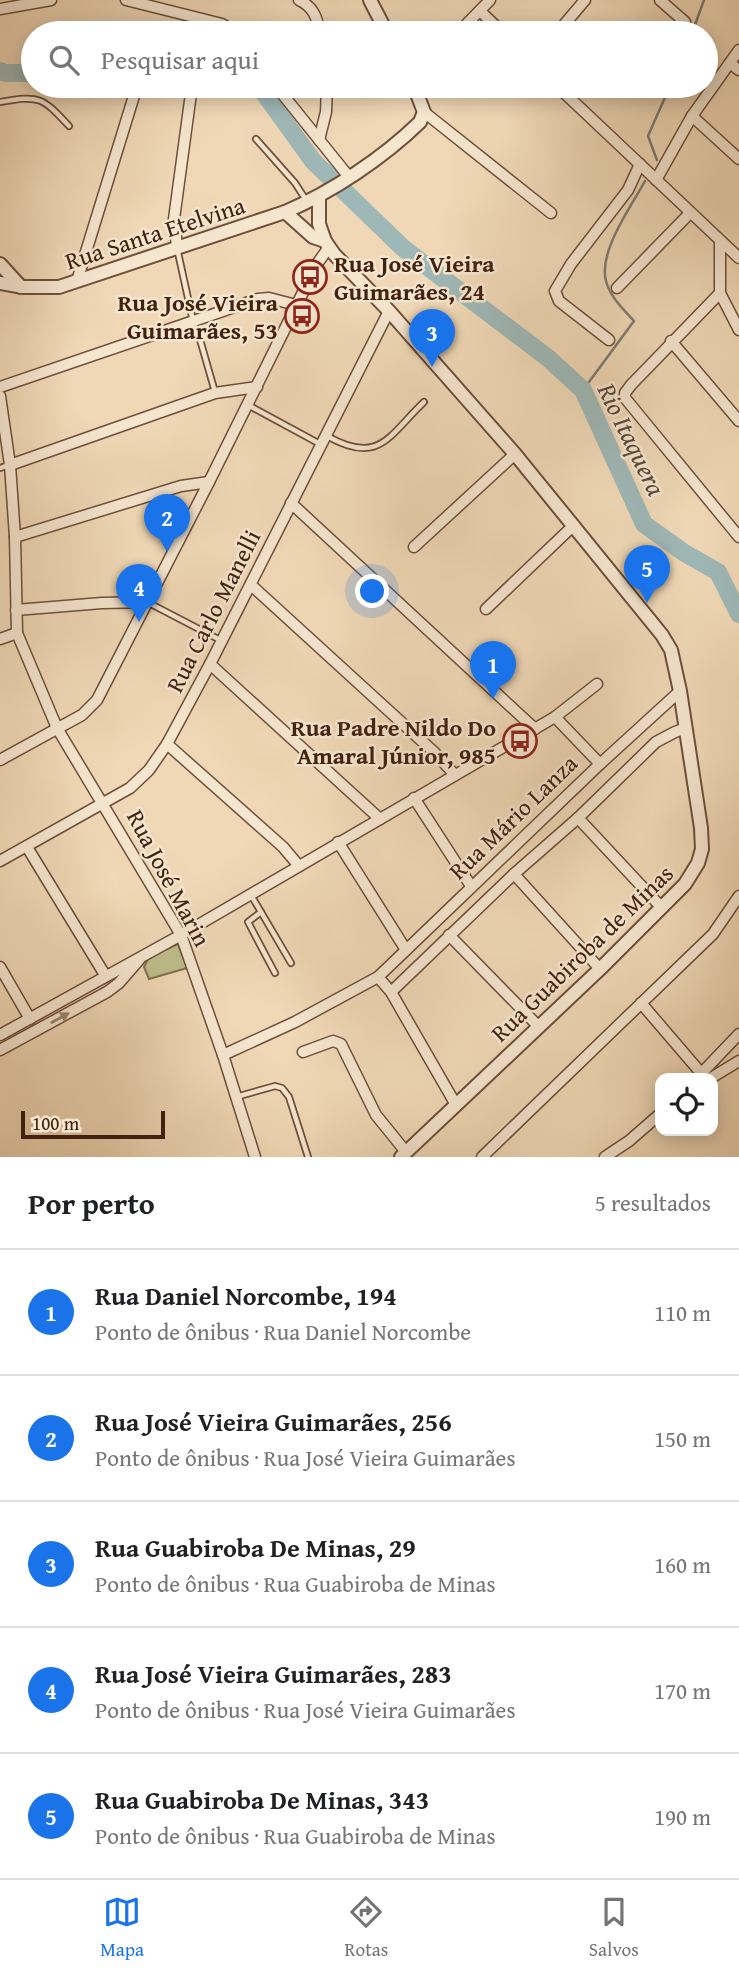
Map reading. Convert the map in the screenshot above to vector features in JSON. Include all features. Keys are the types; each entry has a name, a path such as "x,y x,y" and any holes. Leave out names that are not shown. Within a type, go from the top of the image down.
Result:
{"street":[{"path":"5,5 51,0"},
{"path":"127,0 214,21"},
{"path":"299,0 313,9 316,21"},
{"path":"470,21 490,0"},
{"path":"567,21 585,0"},
{"path":"660,0 684,21"},
{"path":"373,2 382,21"},
{"path":"480,11 490,21"},
{"path":"718,80 739,50"},
{"path":"730,63 739,70"},
{"path":"77,281 133,98"},
{"path":"177,247 174,219 190,98"},
{"path":"286,98 319,140 345,180"},
{"path":"319,140 327,98"},
{"path":"419,98 424,112 551,213"},
{"path":"570,98 739,258"},
{"path":"654,178 705,98"},
{"name":"Rua Santa Etelvina","path":"0,283 22,287 59,287 285,212 345,180 409,132 420,122 424,112"},
{"path":"692,116 739,159"},
{"path":"609,340 559,301 555,291 571,264 628,190 641,166"},
{"name":"Rua Guabiroba de Minas","path":"317,197 318,219 327,244 515,453 662,635 670,650 680,691 702,849 695,872 662,908 404,1154"},
{"path":"0,760 82,715 97,700 148,602 327,244 313,237 285,212"},
{"path":"617,288 690,213"},
{"path":"720,241 720,293 739,330"},
{"path":"0,264 22,287"},
{"path":"720,293 671,341 625,393 625,398 739,537"},
{"path":"0,387 258,299 269,298 296,305"},
{"name":"Rua Carlo Manelli","path":"0,862 130,788 149,770 167,744 211,664 389,311"},
{"path":"671,341 739,421"},
{"path":"5,466 215,393 257,387"},
{"path":"0,396 5,466 15,537 17,633 0,639"},
{"path":"414,547 515,453"},
{"path":"15,537 181,486 209,482"},
{"path":"291,503 535,729"},
{"path":"486,609 574,525"},
{"path":"251,584 435,753 454,775"},
{"path":"16,610 148,602"},
{"name":"Rua José Marin","path":"17,633 57,728 181,935 255,1157"},
{"path":"211,664 380,819"},
{"path":"145,953 119,983 107,992 3,1049 0,1034 145,953 181,935 535,729 597,684"},
{"name":"Rua Mário Lanza","path":"223,1055 295,1022 378,977 471,886 680,691"},
{"path":"555,717 600,764"},
{"name":"Rua Mário Lanza","path":"391,992 656,743 686,728"},
{"path":"167,744 283,847 299,866"},
{"path":"414,798 471,886"},
{"path":"578,818 662,908"},
{"path":"338,842 406,950"},
{"path":"27,847 105,975"},
{"path":"514,874 600,969"},
{"path":"482,1157 713,934 739,896"},
{"path":"449,935 538,1027"},
{"path":"0,967 30,1019"},
{"path":"378,977 391,992 456,1105"},
{"path":"641,1003 700,1073"},
{"path":"706,1073 739,1034"},
{"path":"303,1052 333,1041 341,1044 376,1115 404,1154"},
{"path":"710,1073 739,1061"},
{"path":"605,1157 655,1118"}],"lane":[{"path":"0,102 27,98 44,101 69,126"},
{"path":"256,139 295,183 317,197"},
{"path":"177,247 192,321 201,342 215,393"},
{"path":"247,405 323,440 365,450 382,443 424,402"},
{"path":"148,602 222,641"},
{"path":"251,894 292,963"},
{"path":"261,912 248,922 275,973"},
{"path":"236,1097 278,1086 289,1097 308,1157"}],"green space":[{"path":"178,944 187,968 149,979 144,967 149,957"}],"waterway":[{"path":"696,21 704,0"},
{"name":"Rio Itaquera","path":"0,71 21,73"},
{"name":"Rio Itaquera","path":"268,98 313,161 403,248 548,358 583,390 644,524 683,552 718,572 739,614"},
{"path":"657,160 648,136 665,98"},
{"path":"583,390 634,321 611,292 605,269 611,243 645,181"}],"place":[{"name":"Rua José Vieira Guimarães, 24","path":"310,277"},
{"name":"Rua José Vieira Guimarães, 53","path":"302,316"},
{"name":"Rua Guabiroba De Minas, 29","path":"432,367"},
{"name":"Rua José Vieira Guimarães, 256","path":"167,552"},
{"name":"Rua Guabiroba De Minas, 343","path":"647,603"},
{"name":"Rua José Vieira Guimarães, 283","path":"139,622"},
{"name":"Rua Daniel Norcombe, 194","path":"493,699"},
{"name":"Rua Padre Nildo Do Amaral Júnior, 985","path":"520,741"}]}
